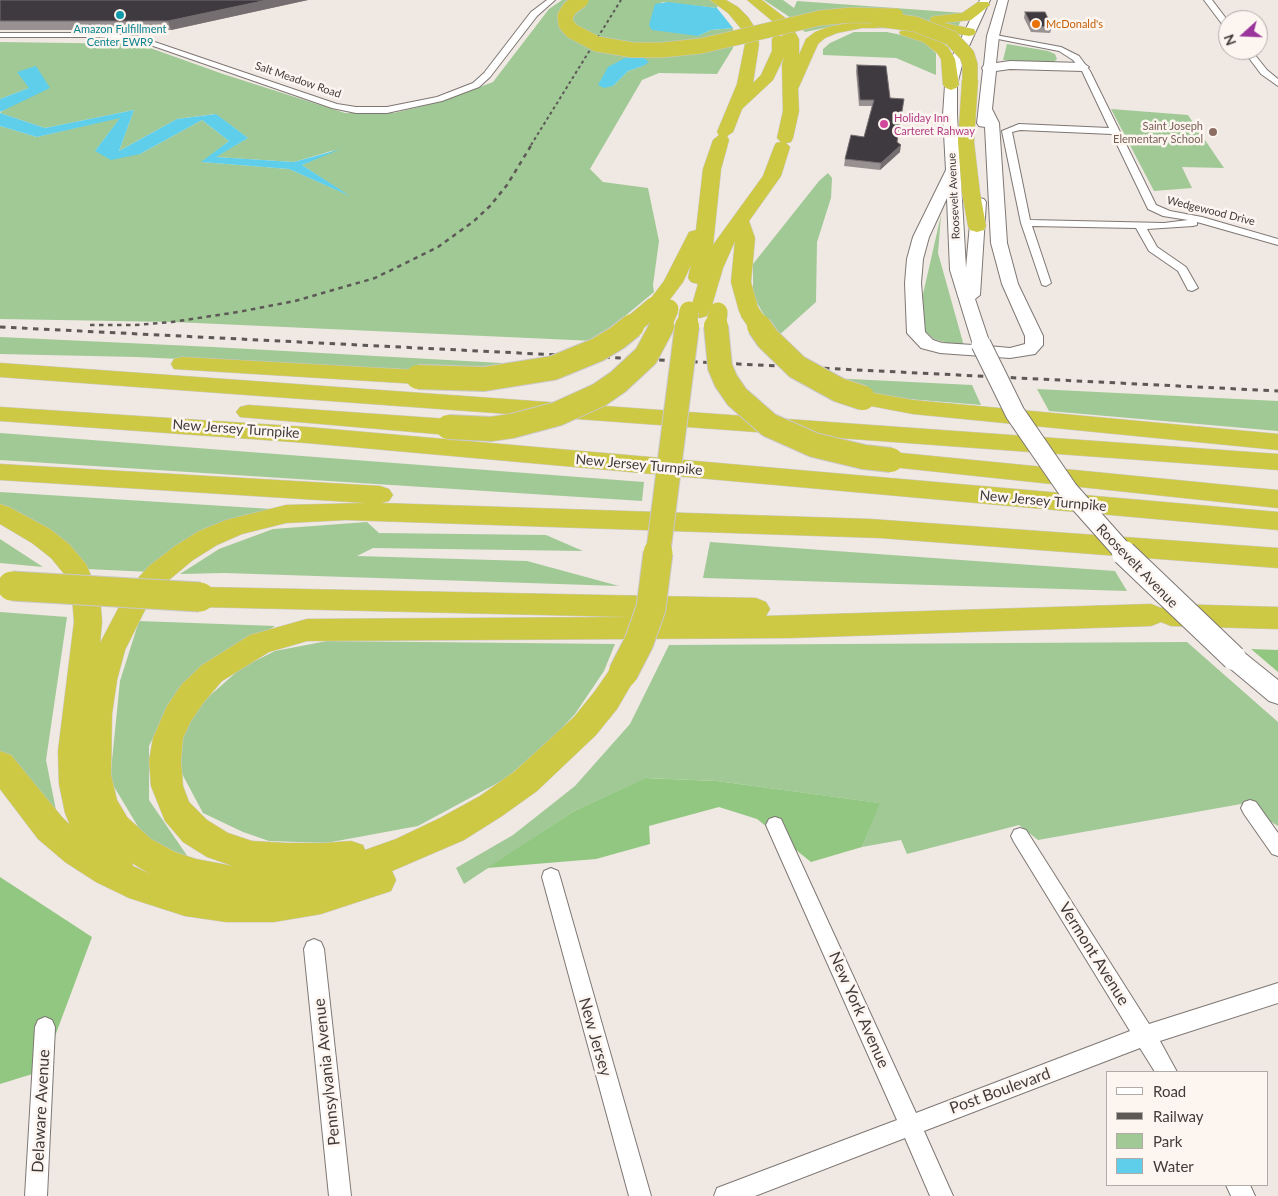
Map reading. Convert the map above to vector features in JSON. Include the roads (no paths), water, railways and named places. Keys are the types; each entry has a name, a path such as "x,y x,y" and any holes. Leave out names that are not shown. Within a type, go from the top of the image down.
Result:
{"highway":[{"path":"581,0 567,12 565,16 566,24 576,34 597,44 624,49 662,50 721,42 837,20 871,19 898,21 930,29 956,43 969,60 970,80 966,142 971,193 977,226"},
{"path":"737,0 771,24 778,34 780,45 778,56 765,82 737,106"},
{"path":"0,401 271,413 448,428 491,429 519,425 557,414 599,395 633,370 646,356 656,340 686,310 730,255 741,222 772,176 784,143 792,111 789,65 793,45 790,33 783,23 754,0"},
{"path":"0,362 200,364 484,379 530,374 553,368 597,350 624,333 686,310 702,266 706,208 712,169 747,75 752,44 750,31 743,20 719,1"},
{"path":"721,42 820,18 862,15 955,20 969,16 984,2"},
{"path":"790,89 811,42 820,35 839,28 854,25 918,24 969,32"},
{"path":"809,50 827,36 846,30 880,28 905,32 928,39 943,50 948,59 951,84"},
{"path":"0,765 50,828 77,851 141,887 193,901 226,905 274,905 321,898 367,885 458,845 500,821 538,794 570,766 597,737 621,706 632,673 639,642 650,608 686,310 683,264 706,208"},
{"path":"741,222 745,238 741,268 742,282 749,311 768,339 797,367 839,390 863,398 913,407 1278,442"},
{"path":"686,310 715,330 720,367 726,381 738,397 769,425 814,445 864,457 1278,500"},
{"path":"0,370 1278,462"},
{"name":"New Jersey Turnpike","path":"0,414 298,434 1278,521"},
{"path":"0,472 358,493 1278,558"},
{"path":"632,673 557,754 526,781 491,806 452,829 405,851 364,866 324,877 282,883 236,882 196,875 164,864 139,850 115,828 102,803 94,775 94,745 102,680 123,623 139,595 159,573 184,553 208,538 235,526 286,514 346,511 888,529"},
{"path":"0,513 41,536 60,551 77,571 86,596 88,622 74,751 75,784 81,812 96,842 115,866 141,887"},
{"path":"6,585 200,598 424,604 1278,618"},
{"path":"452,829 404,845 366,854 323,859 287,859 252,856 219,846 195,831 176,810 167,786 165,761 168,738 178,715 193,693 212,673 260,643 308,630 798,627 1151,615"}],"main road":[{"name":"Roosevelt Avenue","path":"971,308 988,68 993,36 1003,0"},
{"name":"Roosevelt Avenue","path":"984,2 958,57 951,84 950,115 958,270 981,344 1015,413 1068,490 1104,533 1147,577 1234,658 1278,694"},
{"path":"969,32 993,36"},
{"path":"988,68 1010,65 1083,67"},
{"path":"952,172 922,237 915,259 913,297 916,333 927,344 940,348 1010,353 1029,350 1034,345 1034,336 1010,284 999,242 992,124 986,108"}],"street":[{"name":"Salt Meadow Road","path":"0,35 100,35 137,38 334,106 356,110 387,110 439,99 476,85 487,75 534,14 551,0"},
{"path":"1208,0 1218,13"},
{"name":"Wedgewood Drive","path":"993,36 1061,49 1074,56 1083,67 1152,207 1167,214 1198,219 1278,242"},
{"path":"1255,60 1264,72 1278,83"},
{"path":"1046,283 1026,222 1007,131 1019,127 1115,131"},
{"path":"1026,222 1140,226 1186,225 1196,222 1198,219"},
{"path":"1140,226 1153,249 1182,269 1192,288"},
{"path":"1250,808 1278,848"},
{"name":"New York Avenue","path":"775,825 942,1196"},
{"name":"Vermont Avenue","path":"1020,836 1166,1071"},
{"name":"New Jersey","path":"551,878 640,1196"},
{"name":"Pennsylvania Avenue","path":"314,948 340,1196"},
{"name":"Post Boulevard","path":"725,1196 1145,1036 1278,993"},
{"name":"Delaware Avenue","path":"36,1196 45,1027"}],"water":[{"path":"668,2 717,8 733,28 711,30 698,36 652,30 649,25 655,4"},
{"path":"625,58 644,58 649,62 628,71 613,86 604,88 598,85 608,67"},
{"path":"36,66 50,88 0,112 0,99 29,88 17,72"},
{"path":"134,110 119,151 177,119 216,114 248,138 216,157 294,162 341,149 302,165 350,196 289,169 201,162 229,141 202,120 140,154 111,160 95,151 120,118 37,137 0,126 0,113 45,128"}],"railway":[{"path":"531,145 621,0"},
{"path":"90,325 135,325 172,322 238,312 295,301 375,278 438,247 474,221 490,206 507,185 532,144"},
{"path":"0,327 1278,391"}],"place":[{"name":"Amazon Fulfillment Center EWR9","path":"120,15"},
{"name":"McDonald's","path":"1036,24"},
{"name":"Holiday Inn Carteret Rahway","path":"884,124"},
{"name":"Saint Joseph Elementary School","path":"1213,132"}]}
